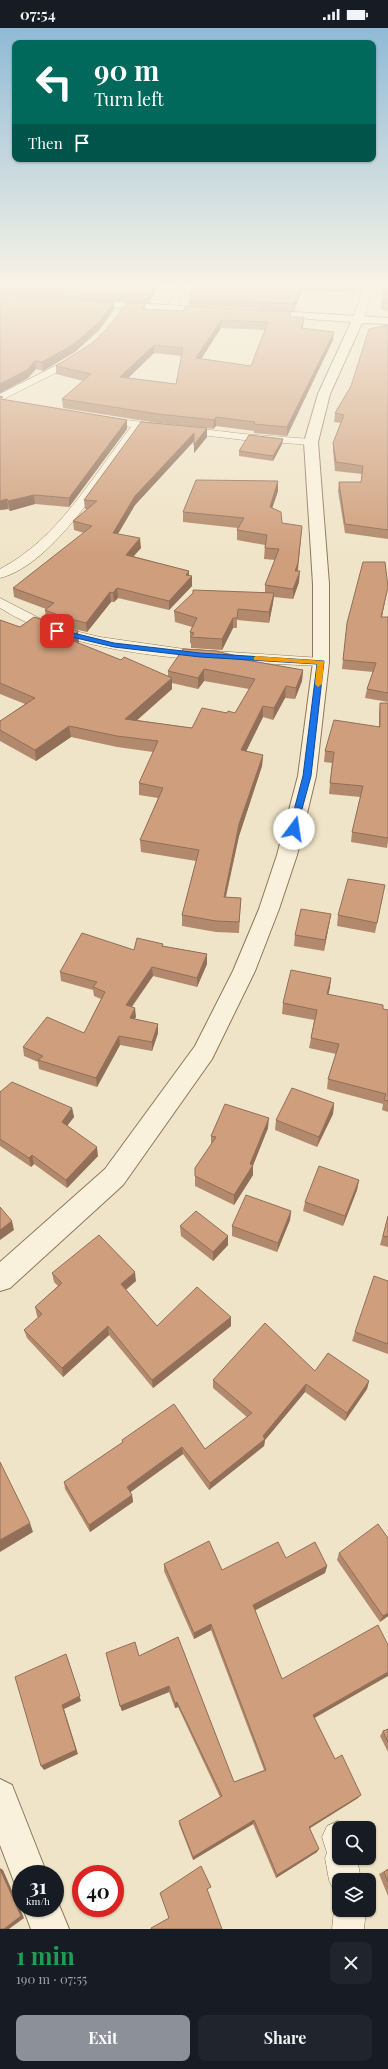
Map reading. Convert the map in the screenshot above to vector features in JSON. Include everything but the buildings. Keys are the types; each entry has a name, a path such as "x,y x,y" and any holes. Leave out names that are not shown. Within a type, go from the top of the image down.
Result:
{"street":[{"path":"0,399 44,376"},
{"path":"0,1279 114,1177 204,1052 244,971 269,909 287,855 307,776 321,662 321,584 311,442 314,423 321,400 332,376"},
{"path":"0,399 13,403"},
{"path":"87,418 244,437 311,442"},
{"path":"0,574 12,569 28,559 49,540 77,508 138,425"},
{"path":"0,602 34,623 69,636 114,645 200,655 321,662"},
{"path":"0,1797 26,1865"},
{"path":"45,1917 50,1929"},
{"path":"348,1929 349,1917"}],"slow traffic":[{"path":"256,658 321,662 318,684"}],"route":[{"path":"57,631 69,636 114,645 200,655 321,662 307,776 294,829"}]}
